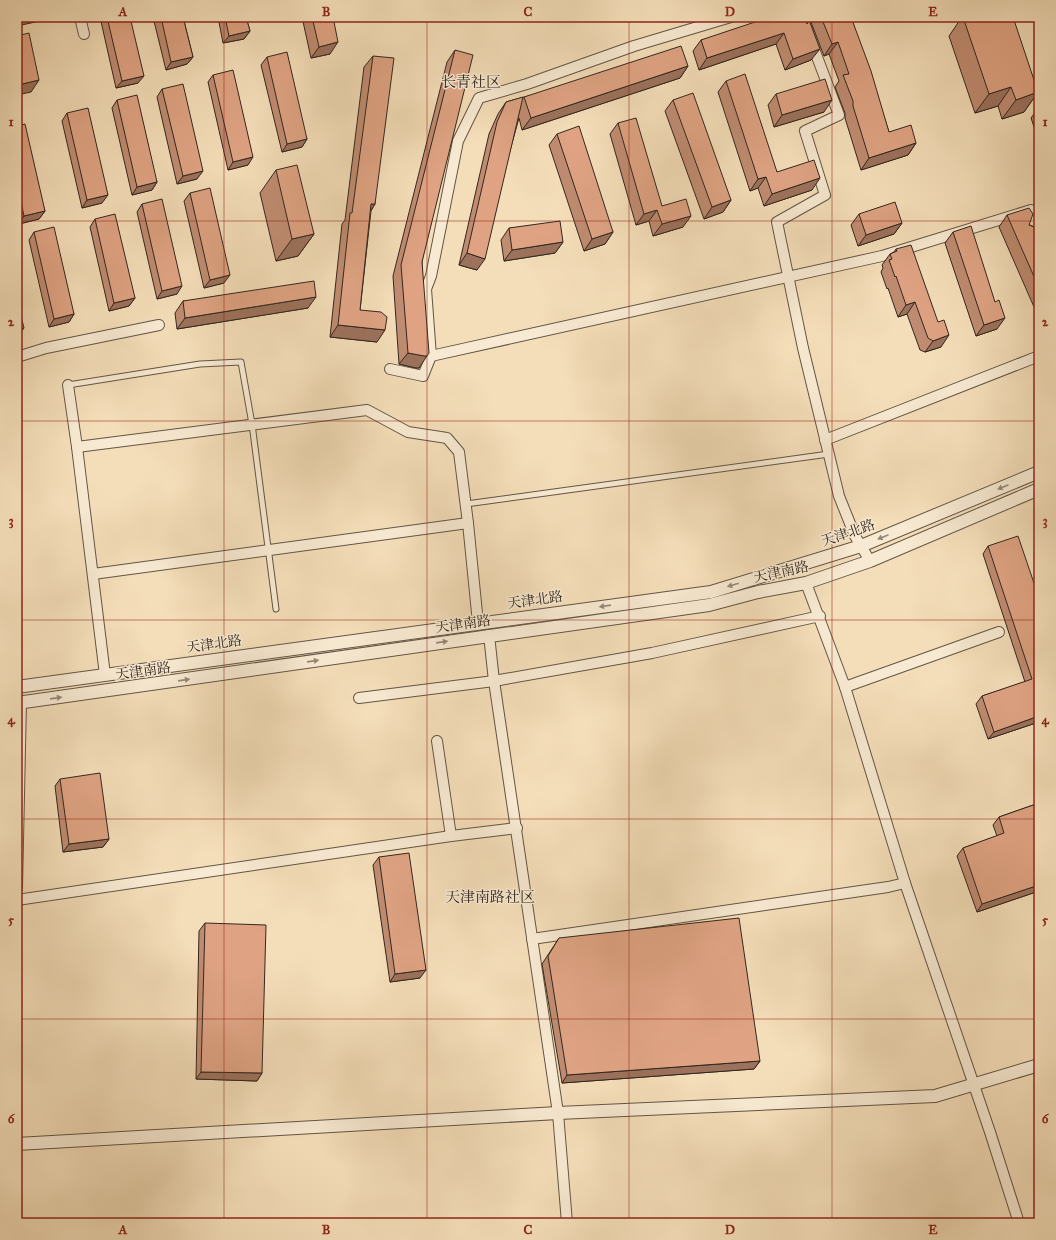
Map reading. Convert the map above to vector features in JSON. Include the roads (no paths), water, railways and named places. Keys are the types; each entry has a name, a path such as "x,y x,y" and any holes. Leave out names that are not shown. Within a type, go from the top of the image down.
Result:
{"street":[{"path":"80,17 84,34"},
{"path":"390,369 423,376 431,356 426,288 431,276 458,141 479,98 527,84 634,46 731,17"},
{"path":"802,17 839,115 805,131 825,195 777,222 825,440 839,496 861,546 870,561"},
{"path":"431,356 882,256 1031,210"},
{"path":"17,357 46,348 159,325"},
{"path":"825,440 1039,356"},
{"path":"68,385 94,574 105,675"},
{"path":"77,447 367,410 408,432 447,438 459,452 466,504 478,623"},
{"name":"天津北路","path":"17,687 711,592 861,546 1039,472"},
{"name":"天津南路","path":"19,702 709,605 758,592 806,583 870,561 1039,489"},
{"path":"94,574 468,523"},
{"path":"806,583 820,616 845,687 905,883 990,1132 1019,1223"},
{"path":"359,698 494,681 652,653 820,616"},
{"path":"845,687 999,632"},
{"path":"489,636 494,681 517,828 558,1113 567,1223"},
{"path":"144,669 147,685"},
{"path":"17,888 19,702"},
{"path":"437,741 451,836"},
{"path":"17,900 451,836 517,828"},
{"path":"532,939 880,888 905,883"},
{"path":"17,1144 558,1113 935,1096 1039,1065"}],"lane":[{"path":"68,385 200,364 241,362 252,424 276,609"},
{"path":"466,504 829,454"}],"district":[{"name":"长青社区","path":"471,82"},
{"name":"天津南路社区","path":"490,897"}]}
